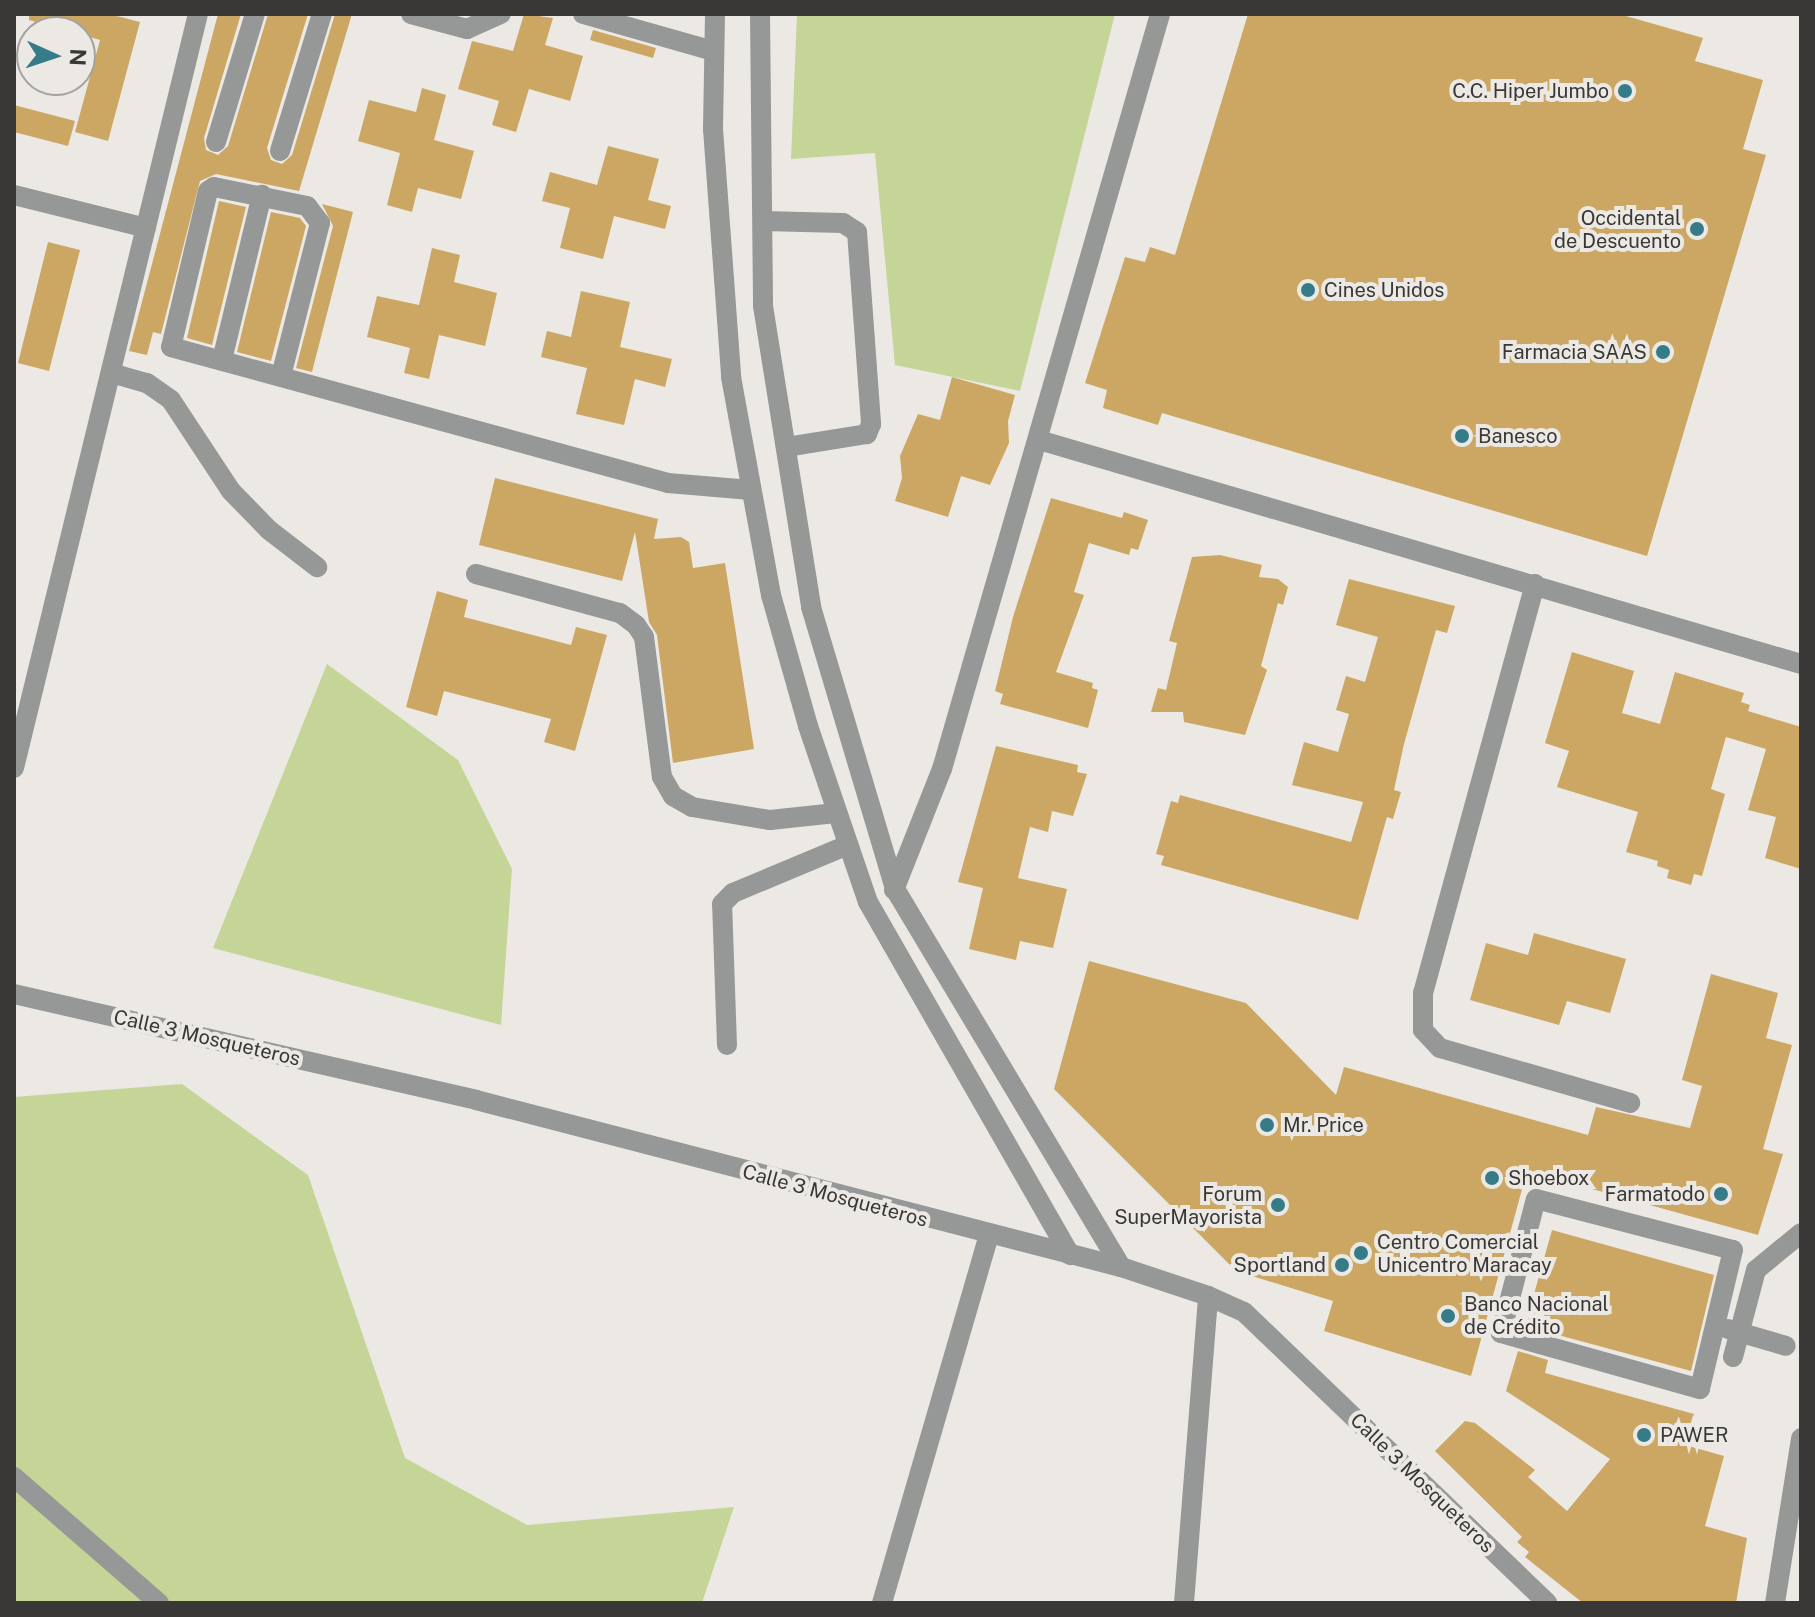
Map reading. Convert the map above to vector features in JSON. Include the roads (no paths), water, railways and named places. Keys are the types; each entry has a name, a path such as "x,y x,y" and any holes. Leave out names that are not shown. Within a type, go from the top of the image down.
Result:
{"street":[{"path":"14,768 24,687 111,373 198,14"},
{"path":"216,142 255,14"},
{"path":"280,151 322,14"},
{"path":"411,14 467,29 501,14"},
{"path":"583,14 714,51"},
{"path":"715,14 713,129 731,377 771,595 836,813 868,902 1070,1255"},
{"path":"760,14 763,306 811,607 895,889 1121,1267"},
{"path":"868,902 895,889 942,769 1160,14"},
{"path":"281,376 320,223 307,206 223,188 208,191 171,347 668,483 751,490"},
{"path":"14,195 146,228"},
{"path":"222,360 262,195"},
{"path":"763,221 843,223 857,232 871,424 867,434 787,447"},
{"path":"111,373 147,383 171,400 231,491 269,530 317,567"},
{"path":"1039,440 1801,664"},
{"path":"476,574 620,613 636,625 644,637 662,777 673,796 692,807 770,820 836,813"},
{"path":"1535,584 1423,993 1423,1030 1440,1048 1630,1103"},
{"path":"727,1045 722,904 733,893 848,845"},
{"name":"Calle 3 Mosqueteros","path":"14,994 476,1100 988,1237 1121,1267 1208,1296 1244,1312 1547,1603"},
{"path":"1536,1199 1733,1250 1717,1326 1700,1389 1501,1333 1536,1199"},
{"path":"1733,1357 1756,1270 1801,1233"},
{"path":"882,1603 988,1237"},
{"path":"1184,1603 1208,1296"},
{"path":"1717,1326 1786,1346"},
{"path":"1775,1603 1801,1438"},
{"path":"14,1477 159,1603"}],"place":[{"name":"C.C. Hiper Jumbo","path":"1625,91"},
{"name":"Occidental de Descuento","path":"1697,229"},
{"name":"Cines Unidos","path":"1308,290"},
{"name":"Farmacia SAAS","path":"1663,352"},
{"name":"Banesco","path":"1462,436"},
{"name":"Mr. Price","path":"1267,1125"},
{"name":"Shoebox","path":"1492,1178"},
{"name":"Farmatodo","path":"1721,1194"},
{"name":"Forum SuperMayorista","path":"1278,1205"},
{"name":"Centro Comercial Unicentro Maracay","path":"1361,1253"},
{"name":"Sportland","path":"1342,1265"},
{"name":"Banco Nacional de Crédito","path":"1448,1316"},
{"name":"PAWER","path":"1644,1435"}]}
